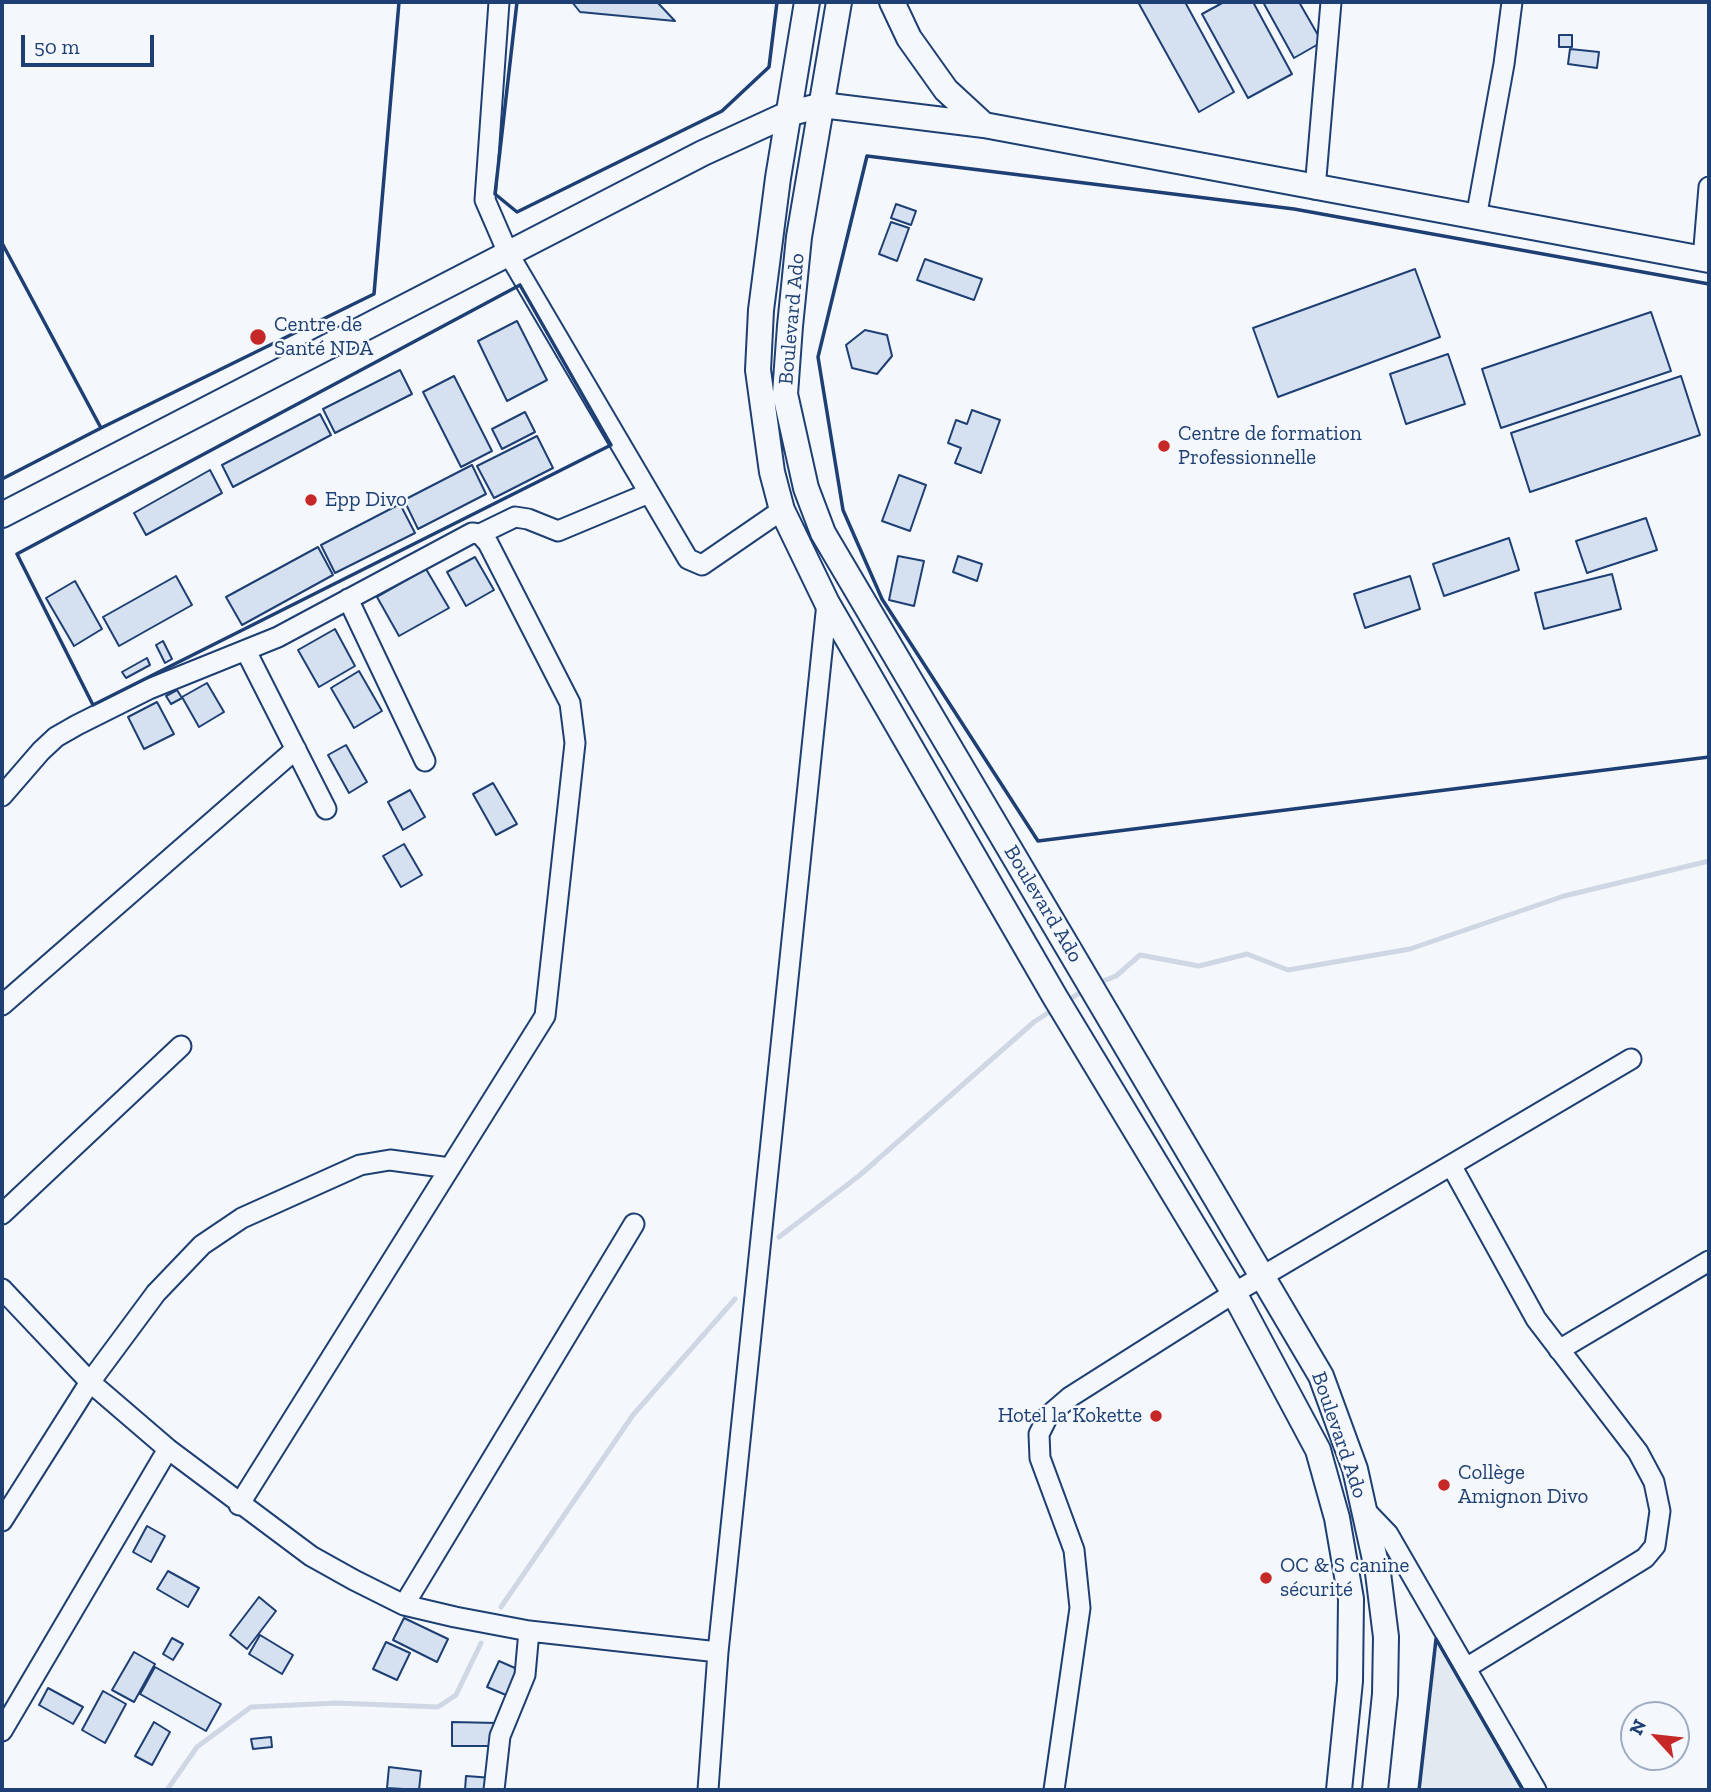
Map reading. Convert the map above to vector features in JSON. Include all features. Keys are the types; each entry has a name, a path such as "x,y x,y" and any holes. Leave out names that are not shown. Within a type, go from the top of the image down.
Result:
{"main road":[{"name":"Boulevard Ado","path":"807,2 788,114 763,298 758,370 772,472 782,510 827,603 1070,1023 1234,1293 1318,1450 1337,1518 1351,1599 1350,1681 1339,1790"},
{"name":"Boulevard Ado","path":"839,2 799,237 785,394 806,488 823,533 1321,1376 1355,1469 1378,1573 1386,1637 1385,1694 1375,1790"},
{"path":"892,2 909,38 946,90 984,125"},
{"path":"2,515 703,153 788,114 822,104 984,125 1315,189 1706,259"}],"street":[{"path":"499,2 485,200 508,253 688,558 702,565 782,510"},
{"path":"1315,189 1331,2"},
{"path":"1476,218 1512,2"},
{"path":"1706,259 1709,187"},
{"path":"2,796 56,737 149,689 246,651 464,536 480,534 515,517 528,519 558,531 649,493"},
{"path":"239,1505 545,1016 575,743 570,703 488,543 480,534"},
{"path":"348,599 425,761"},
{"path":"708,1790 718,1652 827,603"},
{"path":"246,651 326,809"},
{"path":"2,1005 296,749"},
{"path":"2,1214 181,1046"},
{"path":"1054,1790 1080,1608 1080,1580 1074,1550 1040,1458 1039,1434 1048,1416 1070,1397 1263,1275 1630,1059"},
{"path":"2,1521 90,1382 177,1268 202,1245 242,1218 377,1160 450,1168"},
{"path":"1451,1165 1536,1319 1638,1452 1654,1482 1660,1511 1656,1546 1645,1558 1465,1668"},
{"path":"404,1605 634,1224"},
{"path":"1559,1350 1709,1261"},
{"path":"2,1289 90,1382 239,1505 312,1556 404,1605 529,1631 718,1652"},
{"path":"2,1731 168,1449"},
{"path":"1365,1510 1388,1534 1536,1790"},
{"path":"494,1790 500,1736 525,1675 529,1631"}],"shaded area":[{"path":"1436,1639 1522,1790 1419,1790"}],"building":[{"path":"572,2 657,2 675,21 580,12"},
{"path":"1138,2 1185,2 1234,92 1199,112"},
{"path":"1224,2 1253,2 1292,74 1248,98 1202,14"},
{"path":"1263,2 1299,2 1322,42 1294,58"},
{"path":"1559,35 1572,35 1572,47 1559,47"},
{"path":"1570,49 1599,52 1597,68 1568,64"},
{"path":"896,204 916,211 911,225 891,218"},
{"path":"891,222 909,228 897,261 879,254"},
{"path":"925,259 982,279 974,300 917,280"},
{"path":"1415,269 1440,337 1278,397 1253,328"},
{"path":"1651,312 1671,371 1501,428 1482,369"},
{"path":"517,321 547,380 507,401 478,341"},
{"path":"865,330 887,335 892,356 877,374 852,368 846,345"},
{"path":"1448,354 1465,404 1406,424 1390,374"},
{"path":"400,370 412,394 335,433 323,409"},
{"path":"454,376 492,451 461,467 423,392"},
{"path":"1681,376 1700,435 1530,492 1511,433"},
{"path":"972,410 1000,420 981,473 955,463 961,448 948,443 956,420 967,424"},
{"path":"525,412 535,432 502,449 492,429"},
{"path":"320,414 331,435 233,487 222,465"},
{"path":"537,436 553,468 494,498 477,466"},
{"path":"472,465 486,494 418,529 404,500"},
{"path":"210,470 222,493 146,535 134,513"},
{"path":"899,475 926,485 910,531 882,521"},
{"path":"400,504 415,533 335,573 321,545"},
{"path":"1646,518 1657,550 1587,573 1576,541"},
{"path":"1509,538 1519,570 1444,596 1433,564"},
{"path":"318,547 333,575 242,625 226,597"},
{"path":"898,556 924,561 914,606 889,600"},
{"path":"958,556 982,564 977,581 953,572"},
{"path":"475,557 494,590 466,606 447,572"},
{"path":"426,569 449,608 399,636 377,597"},
{"path":"1612,574 1621,609 1544,629 1535,593"},
{"path":"176,576 192,605 119,646 103,617"},
{"path":"1410,576 1420,609 1365,628 1354,594"},
{"path":"75,581 102,629 74,646 46,598"},
{"path":"335,629 355,666 319,687 298,650"},
{"path":"163,641 172,659 165,663 156,645"},
{"path":"147,658 150,665 126,678 122,672"},
{"path":"359,671 382,711 354,728 331,688"},
{"path":"207,683 224,712 199,727 182,697"},
{"path":"177,690 182,698 171,704 166,696"},
{"path":"157,702 174,734 144,749 128,717"},
{"path":"346,745 367,782 349,793 328,755"},
{"path":"493,783 517,824 496,835 473,794"},
{"path":"410,790 425,817 403,830 388,802"},
{"path":"404,844 422,875 401,887 383,856"},
{"path":"147,1526 165,1536 151,1562 133,1552"},
{"path":"168,1571 199,1588 188,1607 157,1589"},
{"path":"259,1597 276,1611 247,1649 230,1635"},
{"path":"404,1618 448,1639 437,1662 393,1640"},
{"path":"260,1635 293,1655 282,1674 249,1654"},
{"path":"172,1638 183,1644 173,1660 163,1654"},
{"path":"386,1642 410,1653 397,1680 373,1669"},
{"path":"134,1652 155,1664 134,1702 112,1690"},
{"path":"499,1661 524,1672 513,1698 487,1687"},
{"path":"155,1667 221,1704 206,1731 140,1694"},
{"path":"48,1688 83,1707 73,1724 39,1705"},
{"path":"103,1691 126,1704 105,1743 82,1730"},
{"path":"154,1722 170,1732 152,1765 135,1756"},
{"path":"452,1722 497,1723 496,1746 452,1746"},
{"path":"271,1737 272,1747 253,1749 251,1739"},
{"path":"389,1767 421,1771 419,1790 387,1788"},
{"path":"466,1776 493,1778 492,1790 465,1790"}],"waterway":[{"path":"1098,983 1116,976 1140,955 1199,966 1247,954 1288,970 1410,949 1564,896 1709,861"},
{"path":"1065,1002 1086,989"},
{"path":"779,1237 860,1175 1034,1022 1054,1009"},
{"path":"501,1607 633,1415 735,1299"},
{"path":"167,1790 197,1747 251,1707 337,1703 438,1707 456,1695 481,1643"}],"wall":[{"path":"2,243 101,428 374,294 399,2"},
{"path":"517,2 495,194 517,212 722,111 769,67 777,2"},
{"path":"1709,284 1294,209 867,156 818,357 843,510 882,599 1038,841 1709,757"},
{"path":"520,285 611,445 93,705 17,554 520,285"},
{"path":"2,479 101,428"},
{"path":"1436,1639 1523,1790"},
{"path":"1419,1790 1436,1639"}],"place":[{"name":"Centre de Santé NDA","path":"258,337"},
{"name":"Centre de formation Professionnelle","path":"1164,446"},
{"name":"Epp Divo","path":"311,500"},
{"name":"Hotel la Kokette","path":"1156,1416"},
{"name":"Collège Amignon Divo","path":"1444,1485"},
{"name":"OC & S canine sécurité","path":"1266,1578"}]}
